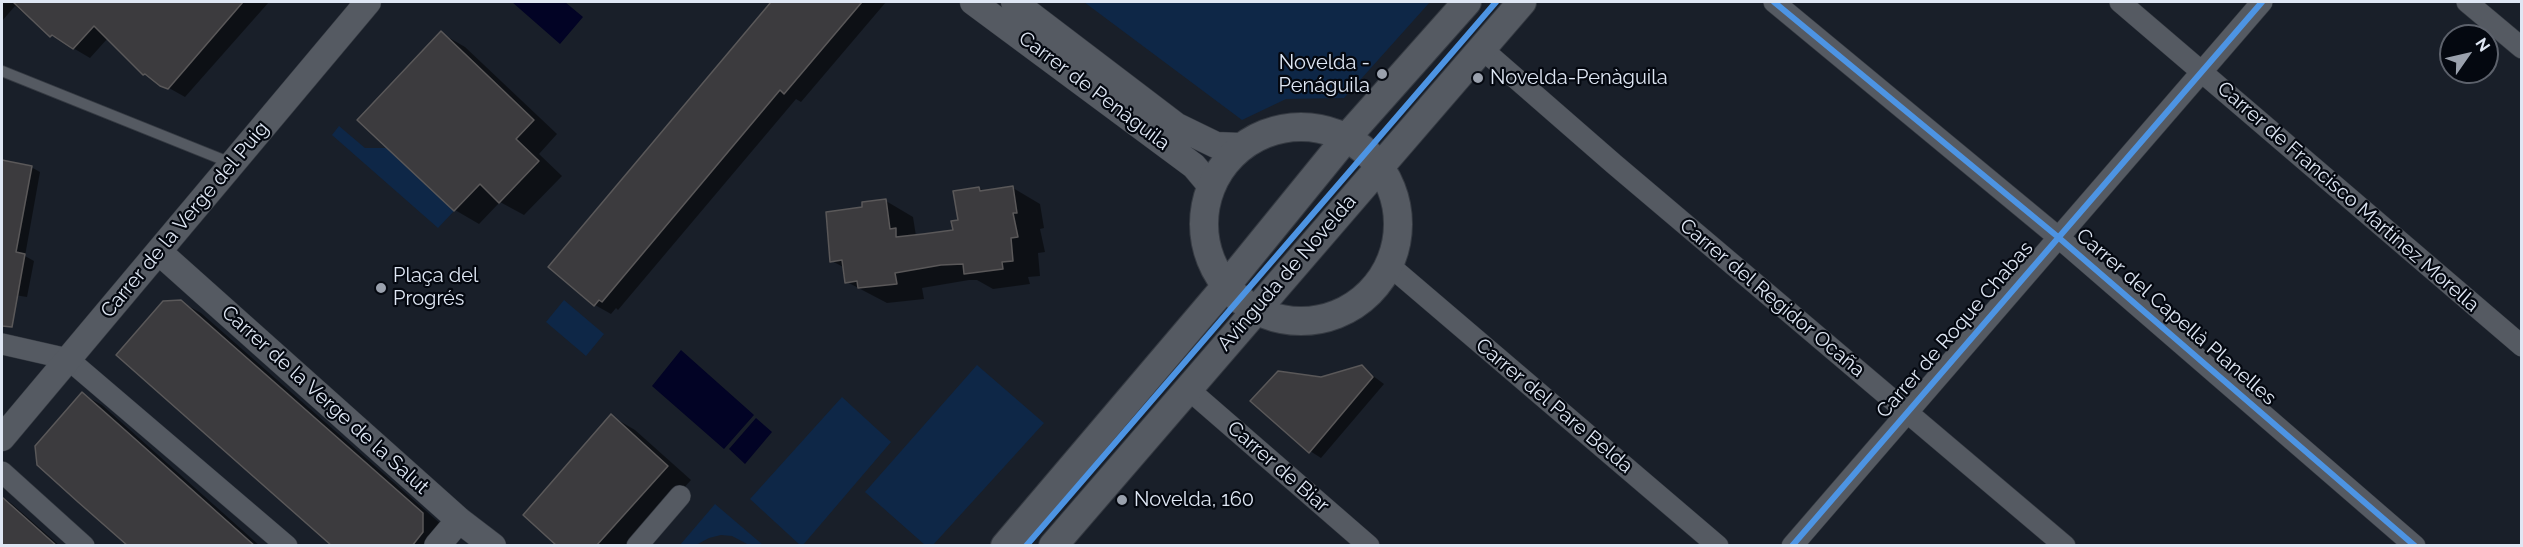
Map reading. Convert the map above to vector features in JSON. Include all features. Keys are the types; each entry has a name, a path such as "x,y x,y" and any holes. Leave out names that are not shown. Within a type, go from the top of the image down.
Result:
{"main road":[{"name":"Avinguda de Novelda","path":"1005,546 1225,287 1347,137 1467,2"},
{"name":"Avinguda de Novelda","path":"1053,546 1254,310 1522,2"},
{"path":"1321,128 1347,137 1380,167 1391,187 1398,212 1397,241 1390,266 1364,300 1330,318 1292,322 1254,310 1225,287 1208,256 1202,222 1210,185 1224,162 1241,146 1272,130 1321,128"}],"street":[{"name":"Carrer de la Verge del Puig","path":"2,438 368,2"},
{"name":"Carrer de Penàguila","path":"973,2 1194,166 1210,185"},
{"name":"Carrer de Penàguila","path":"1014,2 1177,126 1216,145 1241,146"},
{"name":"Carrer del Capellà Planelles","path":"1774,2 2058,237 2415,546"},
{"name":"Carrer de Francisco Martínez Morella","path":"2120,2 2522,346"},
{"name":"Carrer de Roque Chabas","path":"1792,546 2262,2"},
{"path":"2467,2 2522,48"},
{"name":"Carrer del Regidor Ocaña","path":"1481,48 2065,546"},
{"name":"Carrer de la Verge de la Salut","path":"159,252 459,520 493,546"},
{"name":"Carrer del Pare Belda","path":"1390,266 1718,546"},
{"path":"2,344 69,359 287,546"},
{"name":"Carrer de Biar","path":"1187,388 1369,546"},
{"path":"2,472 84,546"},
{"path":"637,546 680,496"},
{"path":"437,546 459,520"}],"lane":[{"path":"2,71 231,163"}],"shaded area":[{"path":"512,2 565,2 583,17 560,44"},
{"path":"1084,2 1430,2 1344,98 1286,99 1242,120"},
{"path":"339,126 365,148 387,148 454,211 438,228 332,135"},
{"path":"564,300 604,334 586,356 546,322"},
{"path":"681,350 754,415 724,449 652,386"},
{"path":"977,365 1044,423 933,545 925,545 865,492"},
{"path":"842,397 891,442 803,545 800,545 750,499"},
{"path":"756,418 772,432 745,464 729,449"},
{"path":"715,504 763,545 749,545 732,536 721,535 696,545 680,545"}],"building":[{"path":"13,2 243,2 168,89 160,86 145,74 143,75 94,26 73,49 52,35 50,37"},
{"path":"771,2 862,2 784,94 780,90 602,302 599,300 594,306 548,267"},
{"path":"441,31 534,120 516,139 539,161 499,203 480,184 454,211 357,120"},
{"path":"2,160 32,166 16,252 25,254 12,327 2,326"},
{"path":"1013,186 1017,213 1013,213 1018,237 1011,238 1013,261 1002,262 1003,269 964,274 963,264 941,265 895,273 897,284 858,288 857,281 845,283 842,260 830,262 826,212 862,207 862,202 886,199 890,229 896,228 896,237 953,230 951,221 958,220 953,191 979,187 980,191"},
{"path":"181,300 423,513 423,532 412,546 332,546 116,355 163,301"},
{"path":"1362,365 1373,377 1309,453 1250,401 1278,371 1321,377"},
{"path":"82,392 255,546 128,546 78,502 37,465 35,446"},
{"path":"611,414 668,466 596,546 557,546 523,515"},
{"path":"2,497 57,546 2,546"}],"cycle path":[{"path":"1026,546 1496,2"},
{"path":"1774,2 2058,237 2415,546"},
{"path":"1792,546 2262,2"}],"place":[{"name":"Novelda - Penáguila","path":"1382,74"},
{"name":"Novelda-Penàguila","path":"1478,78"},
{"name":"Plaça del Progrés","path":"381,288"},
{"name":"Novelda, 160","path":"1122,500"}]}
